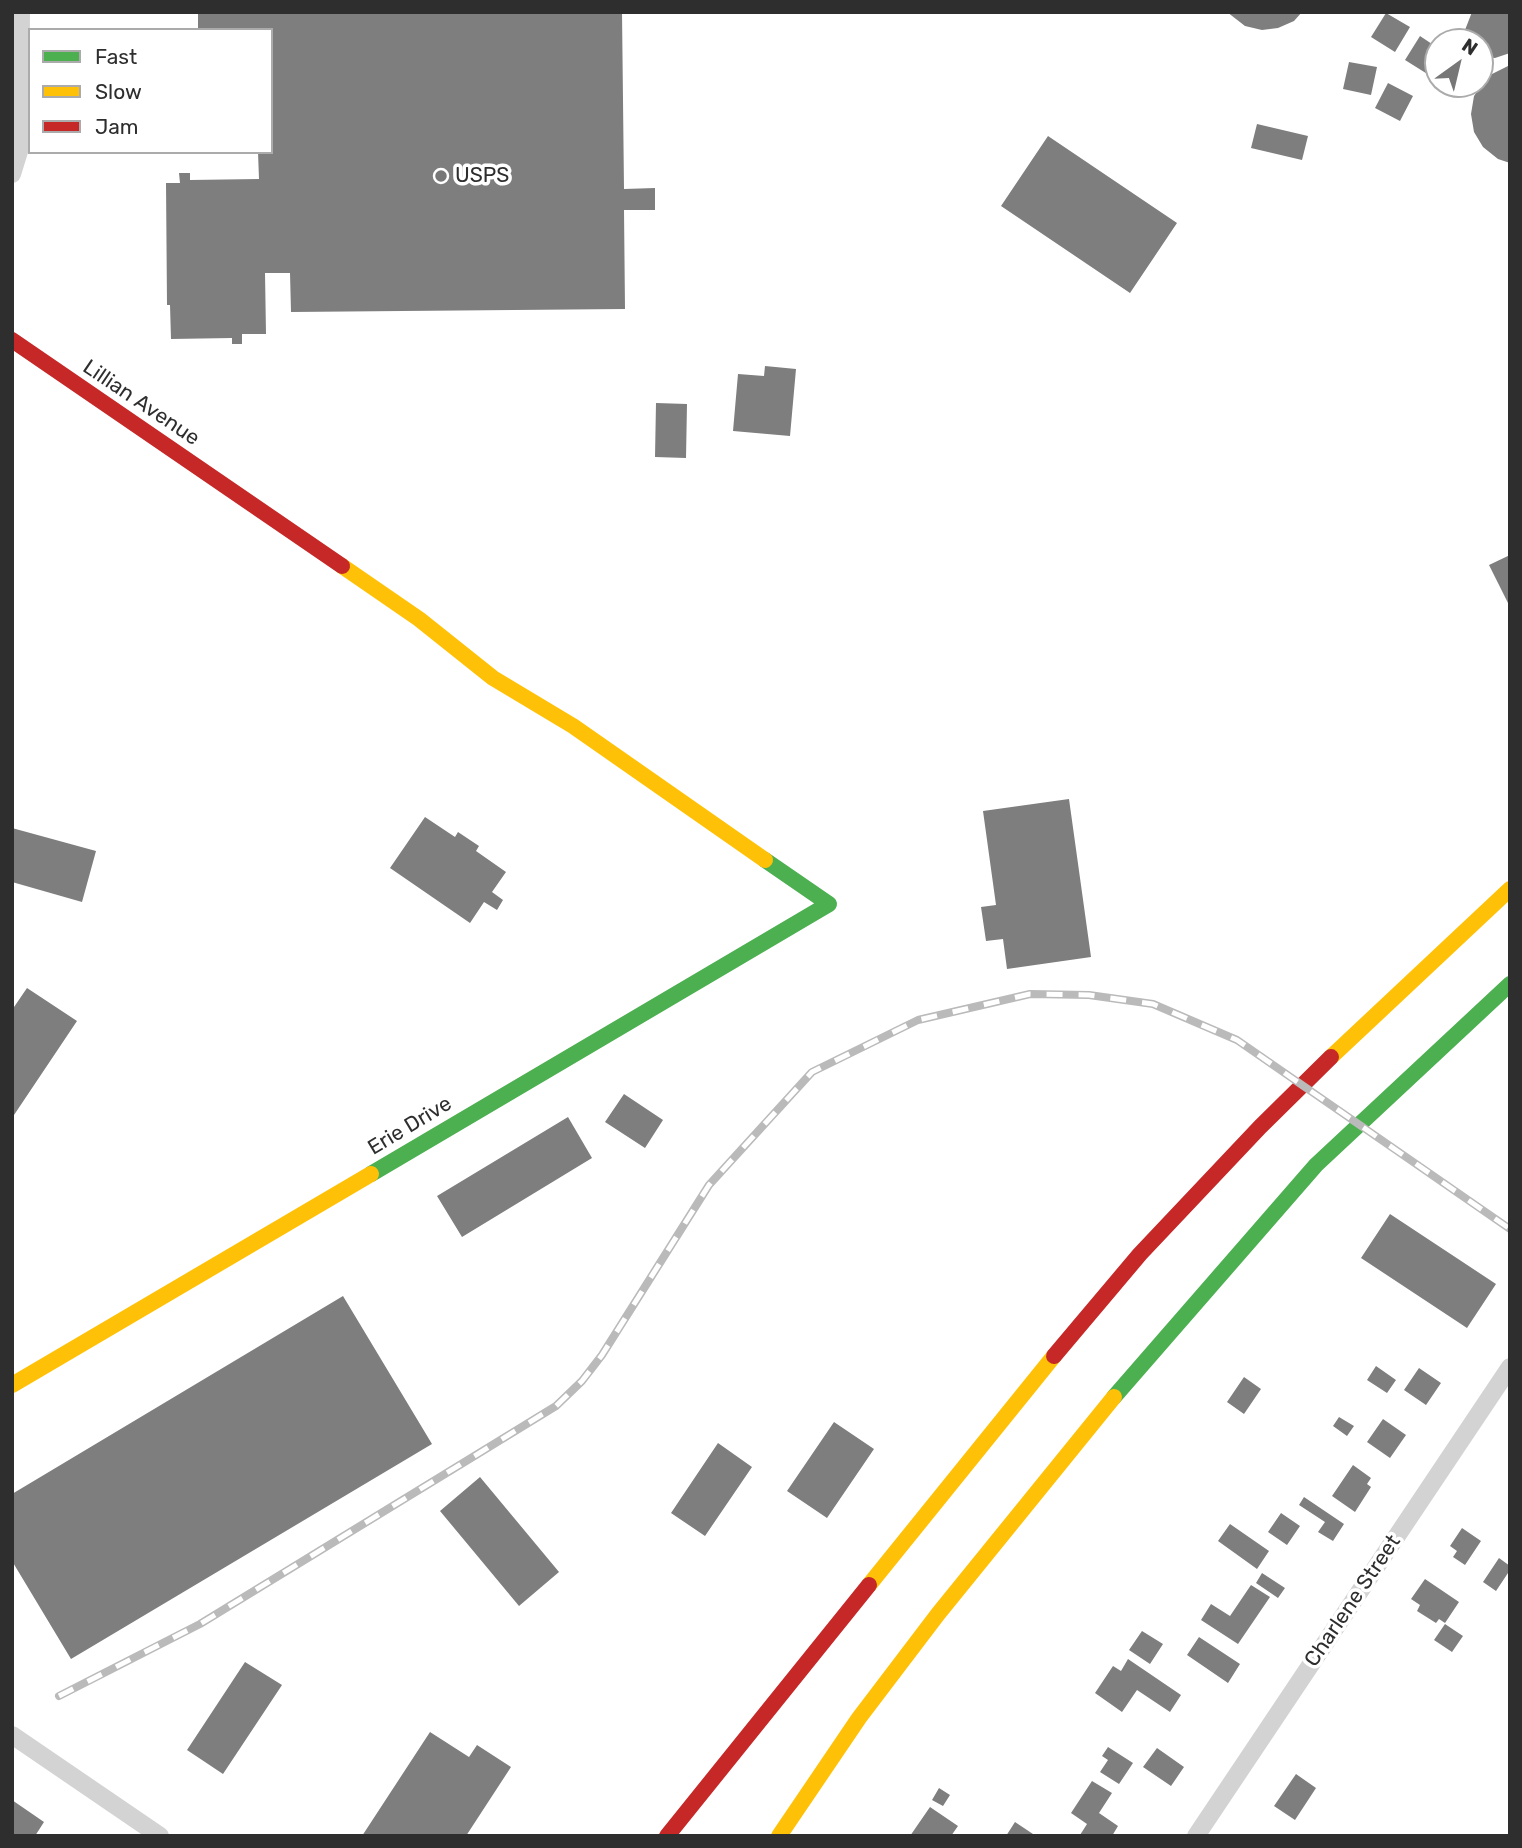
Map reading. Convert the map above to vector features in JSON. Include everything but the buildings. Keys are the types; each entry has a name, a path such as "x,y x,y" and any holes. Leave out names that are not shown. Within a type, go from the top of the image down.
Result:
{"main road":[{"name":"Lillian Avenue","path":"12,340 419,618 494,678 573,726 830,904"},
{"path":"667,1836 1038,1375 1140,1254 1260,1127 1357,1031 1510,889"},
{"name":"Erie Drive","path":"12,1385 830,904"},
{"path":"779,1836 859,1718 938,1614 1094,1420 1316,1165 1510,984"},
{"path":"715,1802 858,1600"},
{"path":"787,1836 859,1718"}],"street":[{"path":"12,174 20,148 21,12"},
{"name":"Charlene Street","path":"1196,1836 1510,1367"},
{"path":"12,1735 160,1836"}],"railway":[{"path":"59,1696 200,1624 556,1406 582,1381 602,1355 709,1185 812,1072 918,1020 1030,994 1089,995 1153,1004 1237,1040 1510,1229"}],"traffic: fast":[{"path":"371,1174 829,904 765,860"},
{"path":"1114,1397 1316,1165 1510,984"}],"traffic: slow":[{"path":"342,566 419,619 493,678 573,726 765,860"},
{"path":"1331,1057 1510,889"},
{"path":"12,1385 371,1174"},
{"path":"869,1585 1054,1356"},
{"path":"779,1836 859,1718 938,1614 1114,1397"}],"traffic: jam":[{"path":"12,340 342,566"},
{"path":"1054,1356 1140,1254 1260,1127 1331,1057"},
{"path":"667,1836 869,1585"}],"place":[{"name":"USPS","path":"441,176"}]}
